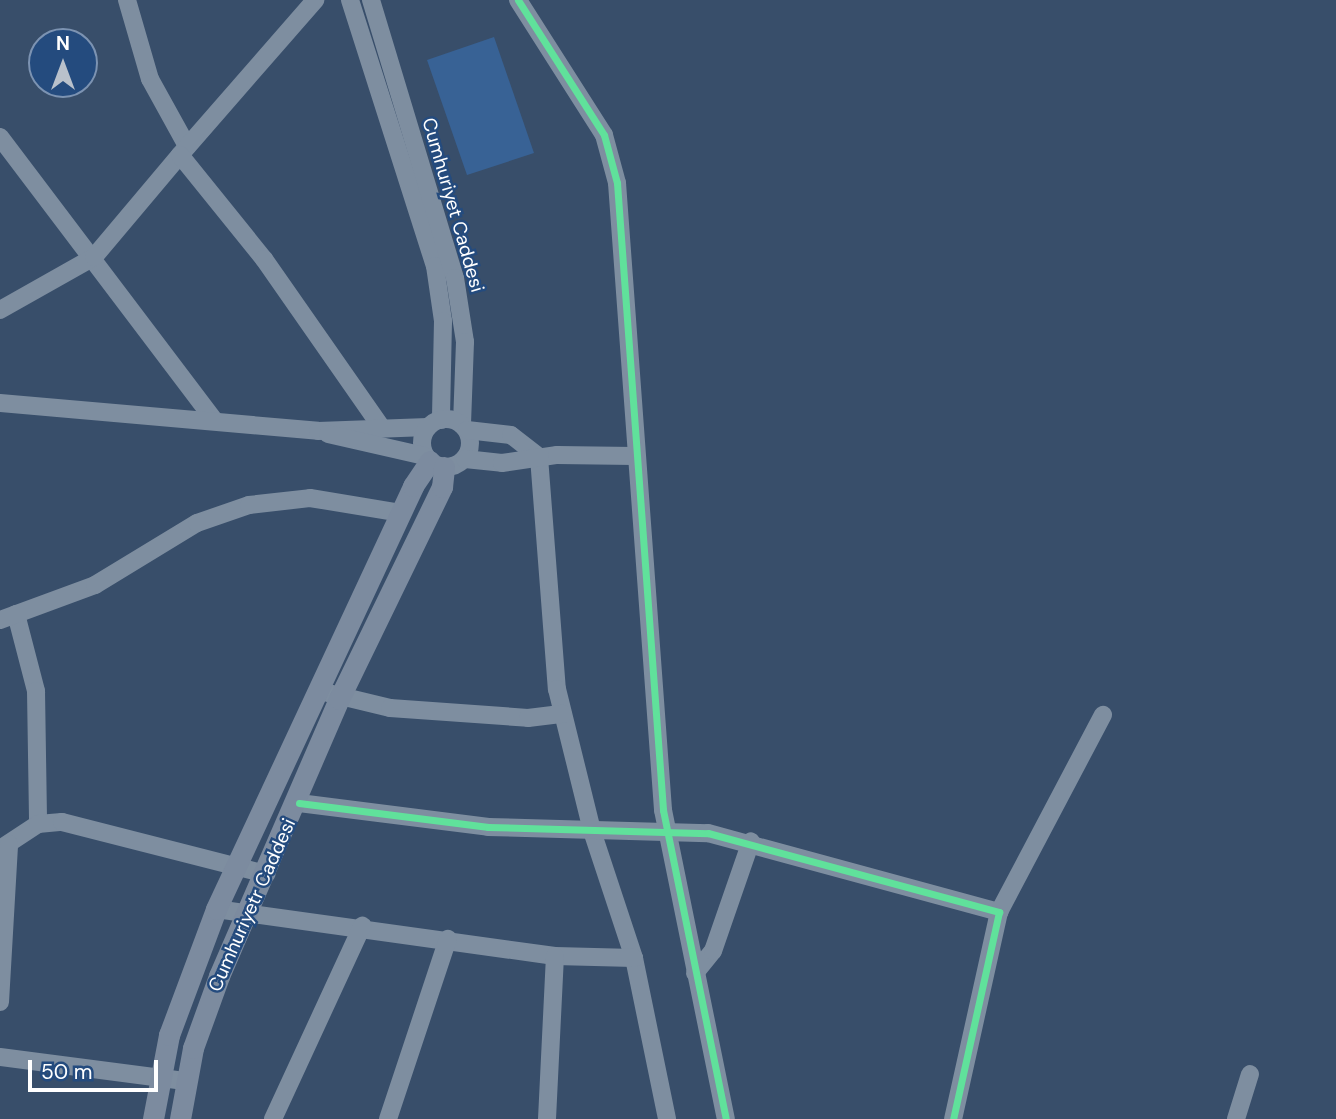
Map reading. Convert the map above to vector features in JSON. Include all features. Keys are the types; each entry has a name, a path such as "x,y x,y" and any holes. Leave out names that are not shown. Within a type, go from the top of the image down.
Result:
{"main road":[{"path":"153,1119 169,1035 216,909 330,694 402,513 433,461"},
{"name":"Cumhuriyetr Caddesi","path":"180,1119 200,1023 246,913 299,803 330,694 426,524 433,461"}],"street":[{"path":"127,0 150,79 184,150 380,425"},
{"path":"0,310 94,257 315,0"},
{"name":"Cumhuriyet Caddesi","path":"349,0 435,267 443,321 433,461"},
{"name":"Cumhuriyet Caddesi","path":"371,0 455,278 465,352 465,459"},
{"path":"518,0 590,111 612,158 634,456 667,832 726,1119"},
{"path":"0,137 94,257 215,421"},
{"path":"0,403 318,431 433,461 465,459 502,463 539,457 634,456"},
{"path":"318,431 434,423 511,435 539,457 549,636 563,714 593,834 634,958 667,1119"},
{"path":"38,824 36,691 8,617 95,585 197,523 248,505 310,498 402,513"},
{"path":"330,694 528,718 563,714"},
{"path":"953,1119 999,912 1103,715"},
{"path":"299,803 593,834 667,832 751,841 999,912"},
{"path":"0,1002 4,846 38,824 76,824 266,874"},
{"path":"695,973 713,951 751,841"},
{"path":"216,909 362,926 555,956 634,958"},
{"path":"273,1119 362,926"},
{"path":"388,1119 448,939"},
{"path":"548,1119 555,956"},
{"path":"0,1057 160,1080 186,1081"},
{"path":"1236,1119 1250,1074"}],"shaded area":[{"path":"494,37 534,153 467,175 427,60"}],"cycle path":[{"path":"518,0 604,135 617,183 663,810 726,1119"},
{"path":"299,803 488,827 708,833 999,912 953,1119"}]}
